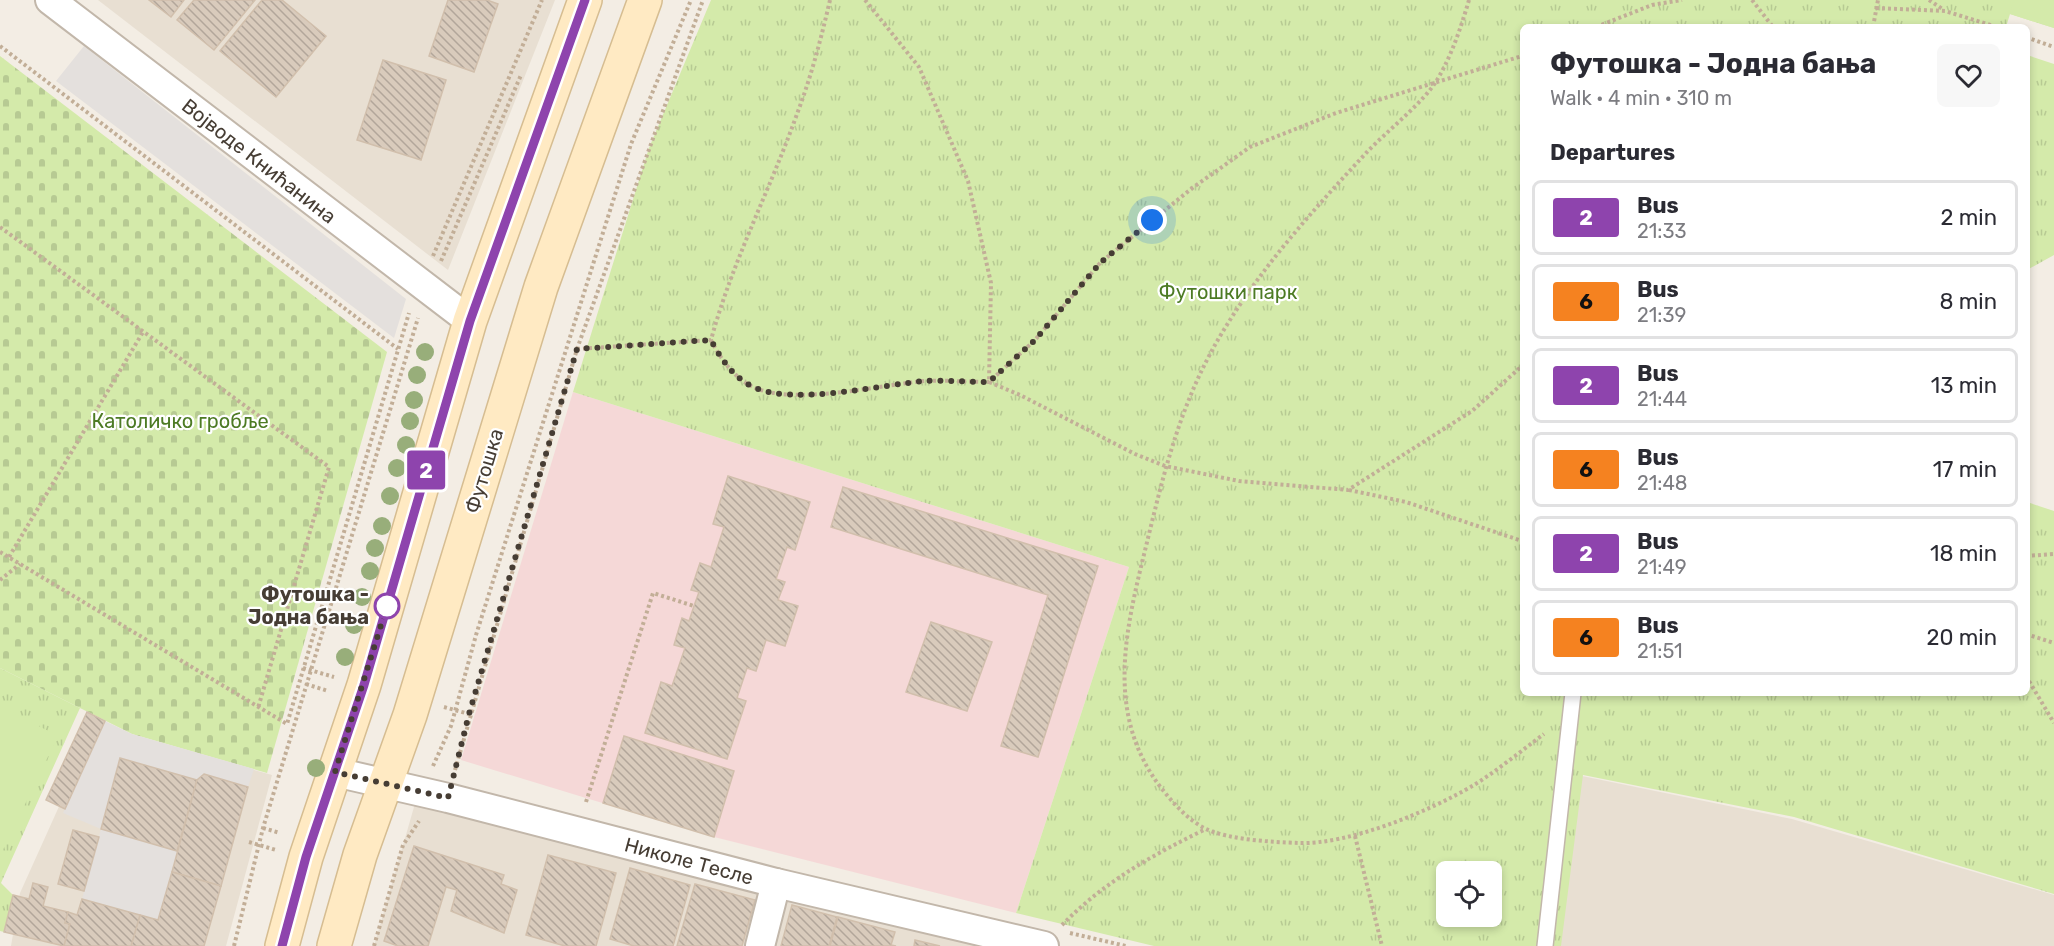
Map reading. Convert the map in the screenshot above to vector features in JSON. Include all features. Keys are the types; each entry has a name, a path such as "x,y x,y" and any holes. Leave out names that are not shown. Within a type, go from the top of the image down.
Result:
{"main road":[{"path":"282,946 306,857 364,685 470,321 585,0"},
{"name":"Футошка","path":"334,946 360,855 410,715 541,287 645,0"}],"street":[{"name":"Војводе Книћанина","path":"50,0 470,321"},
{"name":"Николе Тесле","path":"335,772 434,795 776,883 1050,938"},
{"path":"760,946 776,883"}],"lane":[{"path":"1545,946 1573,696"}],"path":[{"path":"0,552 286,724 398,349 542,0"},
{"path":"374,946 403,845 420,820 441,818 434,795 476,635 631,144 691,0"},
{"path":"434,795 469,714 577,349 703,0"},
{"path":"830,0 819,49 797,115 722,300 711,340 720,359 752,386 776,394 806,394 927,381 989,382 1020,395 1135,454 1165,466 1239,481 1348,490 1406,502 1520,540"},
{"path":"865,0 920,68 968,181 991,283 989,382"},
{"path":"1469,0 1459,33 1436,83 1366,153 1262,272 1223,331 1196,384 1173,438 1131,608 1124,661 1128,727 1150,774 1176,807 1206,829 1272,842 1314,844 1355,836 1473,785 1570,715"},
{"path":"1604,24 1652,6 1682,0"},
{"path":"1752,0 1771,24"},
{"path":"1873,24 1878,0"},
{"path":"1929,0 1945,11"},
{"path":"1876,8 1945,11 1987,24"},
{"path":"2030,38 2054,47"},
{"path":"0,46 398,349"},
{"path":"989,382 1035,340 1100,263 1191,189 1250,147 1336,112 1520,57"},
{"path":"234,946 263,828 424,288 526,65"},
{"path":"0,227 329,467 258,708"},
{"path":"9,557 143,332"},
{"path":"577,349 711,340"},
{"path":"1348,490 1472,411 1520,368"},
{"path":"2030,556 2054,554"},
{"path":"0,580 20,564"},
{"path":"584,807 653,593 694,606"},
{"path":"2030,635 2054,643"},
{"path":"2030,683 2054,723"},
{"path":"1050,938 1106,884 1148,857 1206,829"},
{"path":"1355,836 1382,946"}],"shaded area":[{"path":"98,0 555,0 448,270"},
{"path":"84,46 406,299 394,338 56,81"},
{"path":"573,392 1129,567 1016,913 714,837 461,760"},
{"path":"98,720 130,735 272,775 226,946 11,946 20,893"},
{"path":"105,721 132,734 254,769 248,787 204,774 197,780 120,759 101,829 63,813"},
{"path":"1582,776 1792,819 2054,895 2054,946 1560,946"},
{"path":"416,800 999,946 374,946"},
{"path":"101,829 177,851 158,920 82,899"}],"green space":[{"name":"Футошки парк","path":"711,0 2054,0 2054,28 2010,14 2007,24 1520,24 1520,696 2030,696 2030,503 2054,511 2054,894 1794,817 1583,775 1561,946 1154,946 1016,913 1129,567 573,392 649,148"},
{"path":"2014,0 2054,0 2054,28 2010,14"},
{"name":"Католичко гробље","path":"0,56 387,352 267,773 132,734 0,668"},
{"path":"2030,56 2054,64 2054,255 2030,268"},
{"path":"0,668 80,708 1,883 13,895 4,932 0,931"},
{"path":"0,706 58,736 0,856"}],"building":[{"path":"149,0 184,0 171,17"},
{"path":"194,0 255,0 214,50 177,20"},
{"path":"262,0 282,0 326,36 276,97 220,51"},
{"path":"448,0 487,0 498,4 474,72 429,56"},
{"path":"383,60 446,80 421,160 357,140"},
{"path":"728,476 810,502 795,550 787,547 776,579 785,582 778,600 798,606 785,646 766,640 756,671 747,668 737,698 746,701 727,759 645,733 661,682 672,686 685,648 674,645 682,618 689,621 699,592 691,590 700,563 711,567 724,527 713,524"},
{"path":"843,487 1098,566 1038,757 1001,746 1048,595 831,527"},
{"path":"931,622 992,642 967,711 906,692"},
{"path":"87,712 105,721 65,809 46,800"},
{"path":"624,736 734,771 714,837 603,803"},
{"path":"120,758 197,780 177,851 101,829"},
{"path":"204,774 248,787 221,886 172,872 197,780"},
{"path":"73,830 99,837 84,891 58,884"},
{"path":"414,846 504,875 501,884 517,890 504,933 451,911 457,890 446,887 428,946 398,946 384,941"},
{"path":"548,855 616,873 596,946 565,946 526,935"},
{"path":"630,868 690,885 673,946 634,946 610,939"},
{"path":"172,872 221,886 204,946 131,946 140,915 158,920"},
{"path":"33,883 48,887 43,906 68,912 65,923 70,924 64,946 4,932 13,895 29,899"},
{"path":"695,884 755,900 742,946 677,946"},
{"path":"82,899 140,915 131,946 64,946 70,924 65,923 68,912 77,915"},
{"path":"792,905 837,917 829,946 781,946"},
{"path":"838,917 895,932 891,945 896,946 830,946"},
{"path":"915,940 940,946 914,946"}],"bus line":[{"name":"2","path":"282,946 306,857 364,685 470,321 585,0"}],"place":[{"name":"Футошка - Јодна бања","path":"387,606"}],"route":[{"path":"387,606 335,772 448,798 469,714 577,349 621,348 711,340 720,359 732,370 752,386 776,394 806,394 927,381 989,382 1035,340 1100,263 1152,220"}]}
